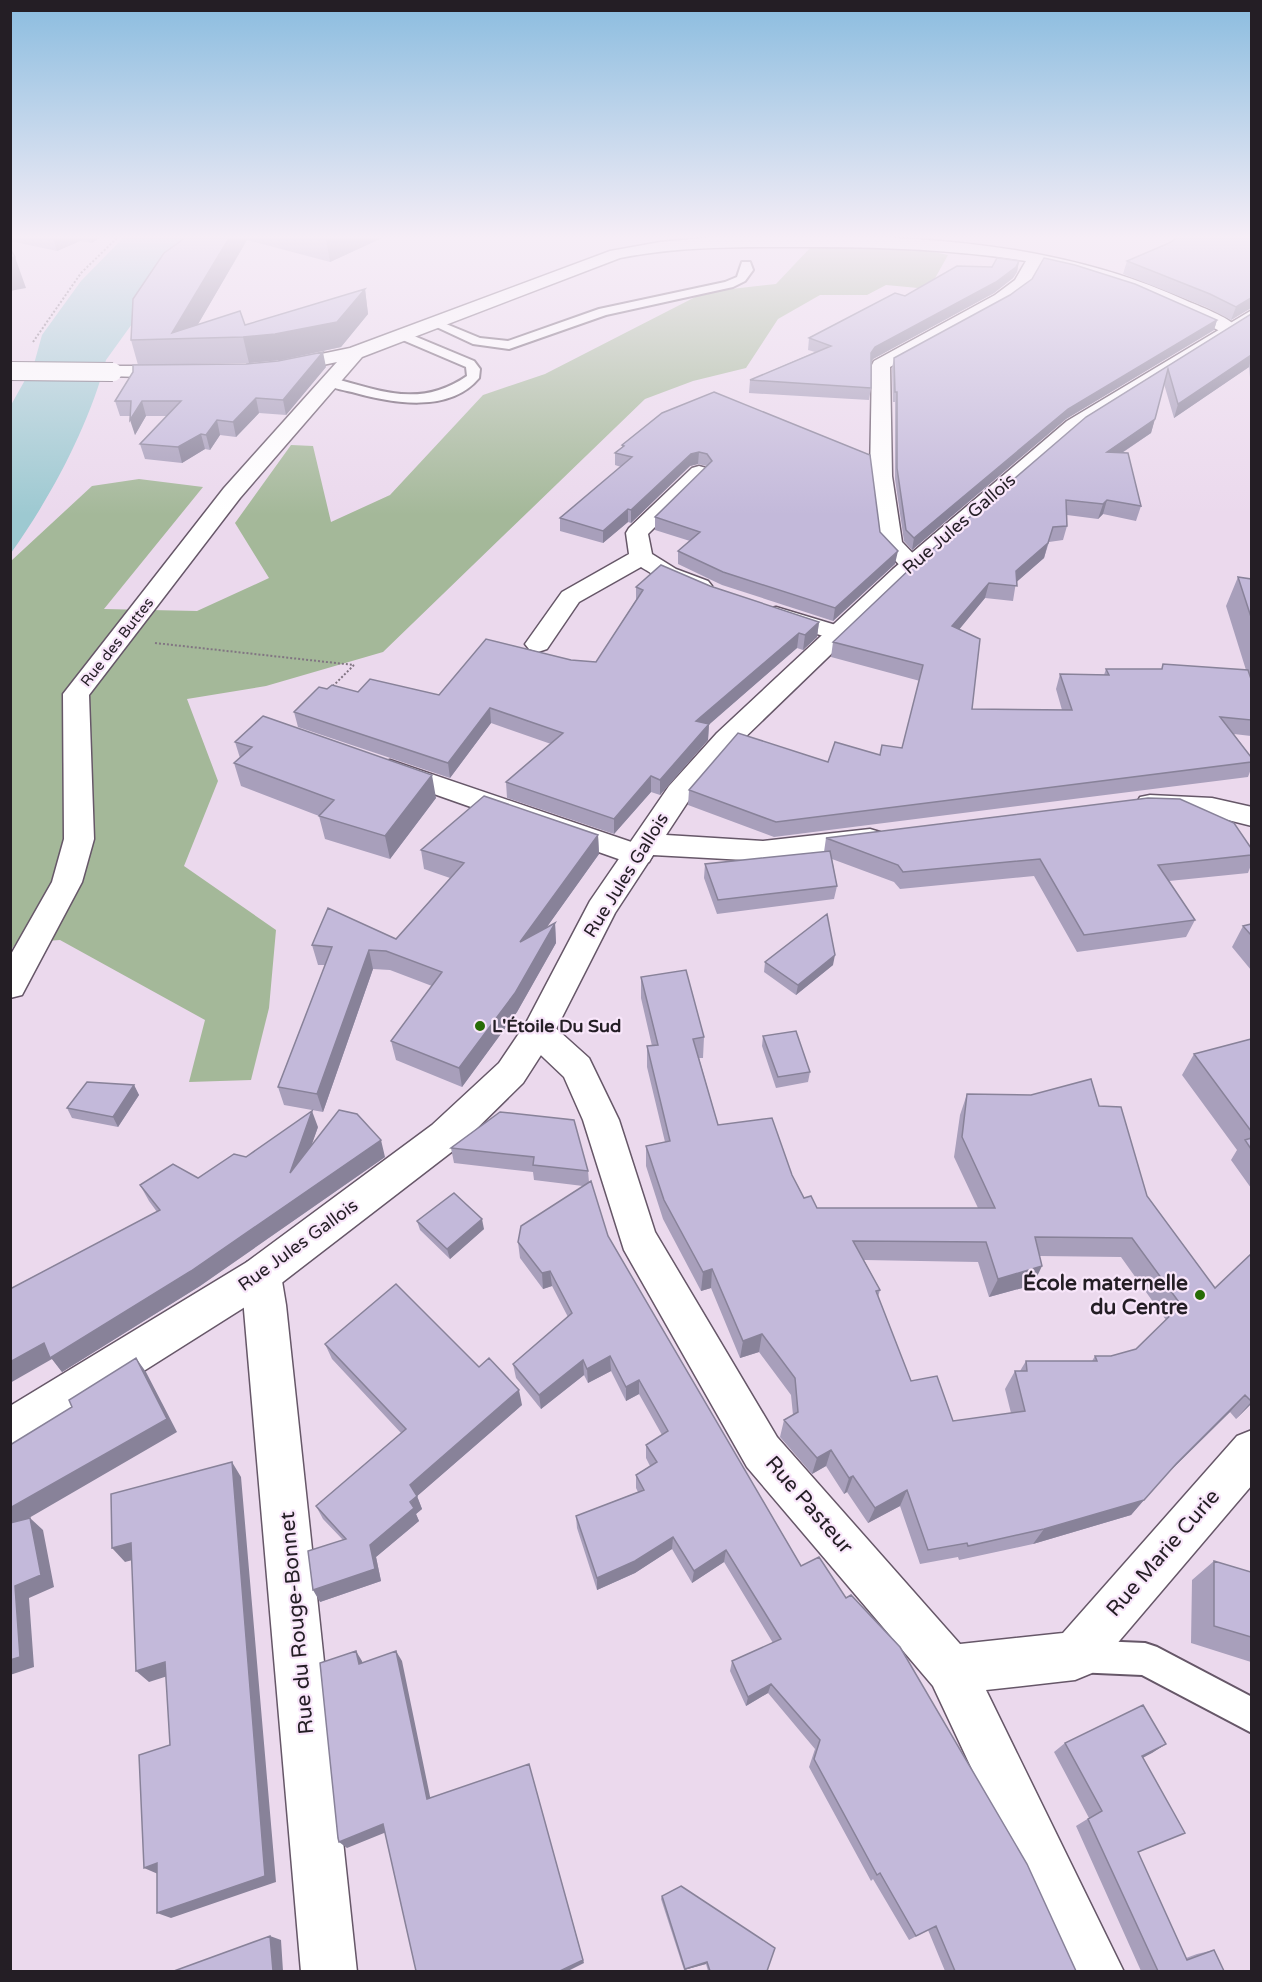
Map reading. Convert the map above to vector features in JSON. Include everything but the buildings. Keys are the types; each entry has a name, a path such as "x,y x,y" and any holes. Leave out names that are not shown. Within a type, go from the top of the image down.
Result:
{"street":[{"path":"260,370 355,353 414,330"},
{"path":"912,565 891,544 881,476 881,365 944,330"},
{"name":"Rue Jules Gallois","path":"10,1431 261,1275 445,1136 511,1073 538,1032 600,909 679,793 728,739 912,565 1074,425 1235,330"},
{"name":"Rue des Buttes","path":"10,986 67,882 79,839 76,694 232,493 355,353"},
{"path":"10,371 195,372"},
{"path":"640,557 637,533 699,472"},
{"path":"640,557 668,574 719,593"},
{"path":"538,644 570,597 640,557"},
{"path":"760,609 840,634"},
{"path":"362,760 641,850 706,846 763,851 894,836"},
{"path":"1117,807 1141,804 1212,807 1251,817"},
{"name":"Rue Pasteur","path":"538,1032 577,1068 601,1120 638,1238 762,1452 950,1669 1096,1971"},
{"name":"Rue du Rouge-Bonnet","path":"261,1275 268,1317 329,1971"},
{"name":"Rue Marie Curie","path":"1075,1656 1251,1451"},
{"path":"950,1669 1075,1656"}],"lane":[{"path":"452,330 477,341 509,345 550,330"},
{"path":"329,381 380,398 412,399 450,392 461,388 473,378 474,369 470,364 402,335"},
{"path":"1075,1656 1145,1659 1251,1716"}],"path":[{"path":"32,345 40,330"},
{"path":"119,639 354,665 323,695"}],"shaded area":[{"path":"45,330 127,330 106,360 90,410 54,485 11,553 11,405 34,364"},
{"path":"630,330 770,330 746,368 693,381 645,399 383,652 266,686 187,699 218,781 184,866 276,930 269,1008 251,1080 189,1082 205,1020 60,940 16,943 11,950 11,561 92,486 139,479 203,487 104,609 197,611 269,578 235,523 291,445 313,446 331,522 390,495 483,395 545,374"}],"place":[{"name":"L'Étoile Du Sud","path":"480,1026"},
{"name":"École maternelle du Centre","path":"1200,1295"}]}
